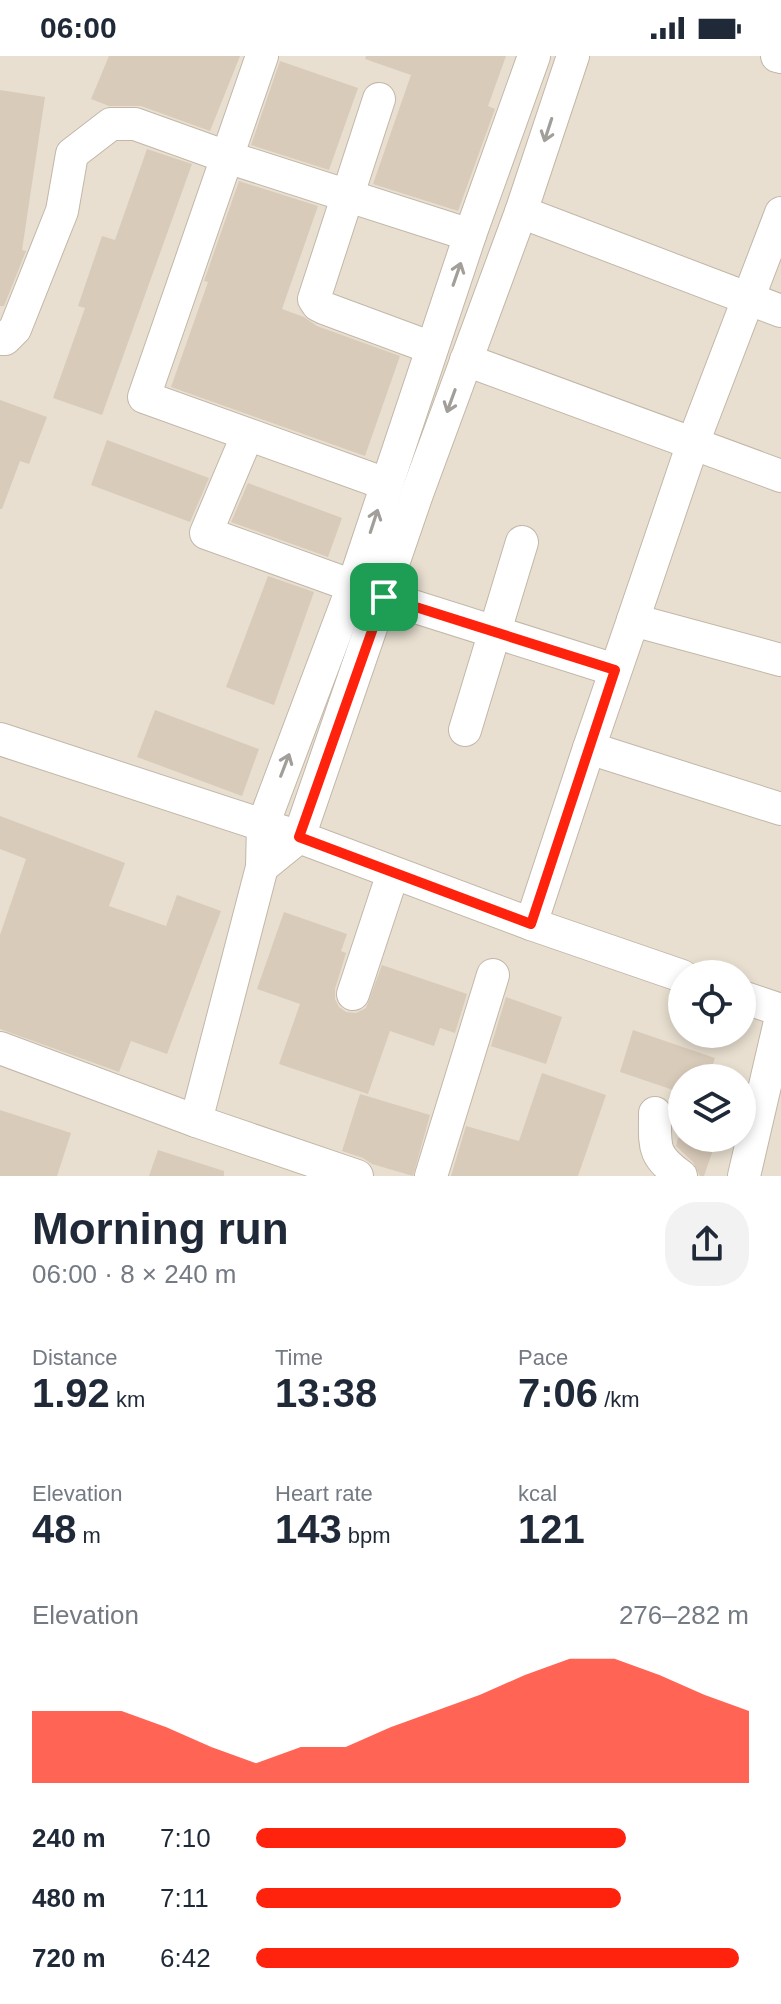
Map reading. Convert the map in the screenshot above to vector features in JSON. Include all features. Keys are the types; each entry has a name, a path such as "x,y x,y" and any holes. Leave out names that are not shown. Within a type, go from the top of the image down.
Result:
{"street":[{"path":"262,56 144,397 386,484"},
{"path":"196,1121 262,867 263,825 353,586 470,235 534,56"},
{"path":"262,867 299,837 417,494 521,212 573,56"},
{"path":"379,99 314,292 316,303 432,348"},
{"path":"0,339 5,339 15,329 62,211 72,154 111,124 135,124 470,235"},
{"path":"521,212 781,311"},
{"path":"531,924 693,443 781,213"},
{"path":"466,360 781,476"},
{"path":"247,436 206,533 353,586"},
{"path":"465,730 522,542"},
{"path":"384,597 615,670"},
{"path":"633,620 781,660"},
{"path":"0,739 299,837 531,924 668,971"},
{"path":"589,748 781,809"},
{"path":"353,994 393,873"},
{"path":"431,1176 493,975"},
{"path":"756,1002 781,1010"},
{"path":"744,1176 781,1017"},
{"path":"0,1048 196,1121 357,1176"},
{"path":"655,1113 655,1146 665,1165 681,1176"}],"shaded area":[{"path":"0,56 781,56 781,1176 0,1176"}],"building":[{"path":"109,56 240,56 210,131 141,106 109,106 91,99"},
{"path":"366,56 506,56 488,106 495,109 458,211 373,184 411,75 365,59"},
{"path":"280,61 358,88 329,170 251,145"},
{"path":"0,90 45,97 22,250 26,251 4,306 0,306"},
{"path":"147,149 192,164 102,415 53,398 85,308 78,306 102,236 115,240"},
{"path":"239,181 318,206 282,309 304,317 317,326 400,356 365,456 171,387"},
{"path":"0,400 47,417 29,464 20,461 2,509 0,509"},
{"path":"107,440 209,478 190,522 91,485"},
{"path":"248,483 342,518 328,557 231,522"},
{"path":"268,576 314,592 274,705 226,687"},
{"path":"155,710 259,749 242,796 137,757"},
{"path":"0,816 125,863 109,906 166,926 177,895 221,911 167,1054 131,1041 119,1072 0,1029 0,935 26,859 0,849"},
{"path":"284,912 347,934 341,951 346,953 335,989 335,999 346,1012 356,1013 366,1008 382,965 467,994 455,1033 440,1028 434,1046 390,1031 368,1094 279,1064 300,1004 257,989"},
{"path":"506,997 562,1017 546,1064 491,1046"},
{"path":"633,1030 668,1042 668,1048 686,1048 715,1058 713,1064 668,1064 668,1088 620,1072"},
{"path":"542,1073 606,1095 578,1176 451,1176 466,1126 519,1141"},
{"path":"360,1094 430,1115 413,1176 342,1151"},
{"path":"0,1110 71,1133 57,1176 0,1176"},
{"path":"158,1150 224,1171 224,1176 149,1176"},
{"path":"682,1152 712,1152 704,1176 700,1176 693,1162"}],"route":[{"path":"384,597 615,670 531,924 299,837 384,597"}]}
